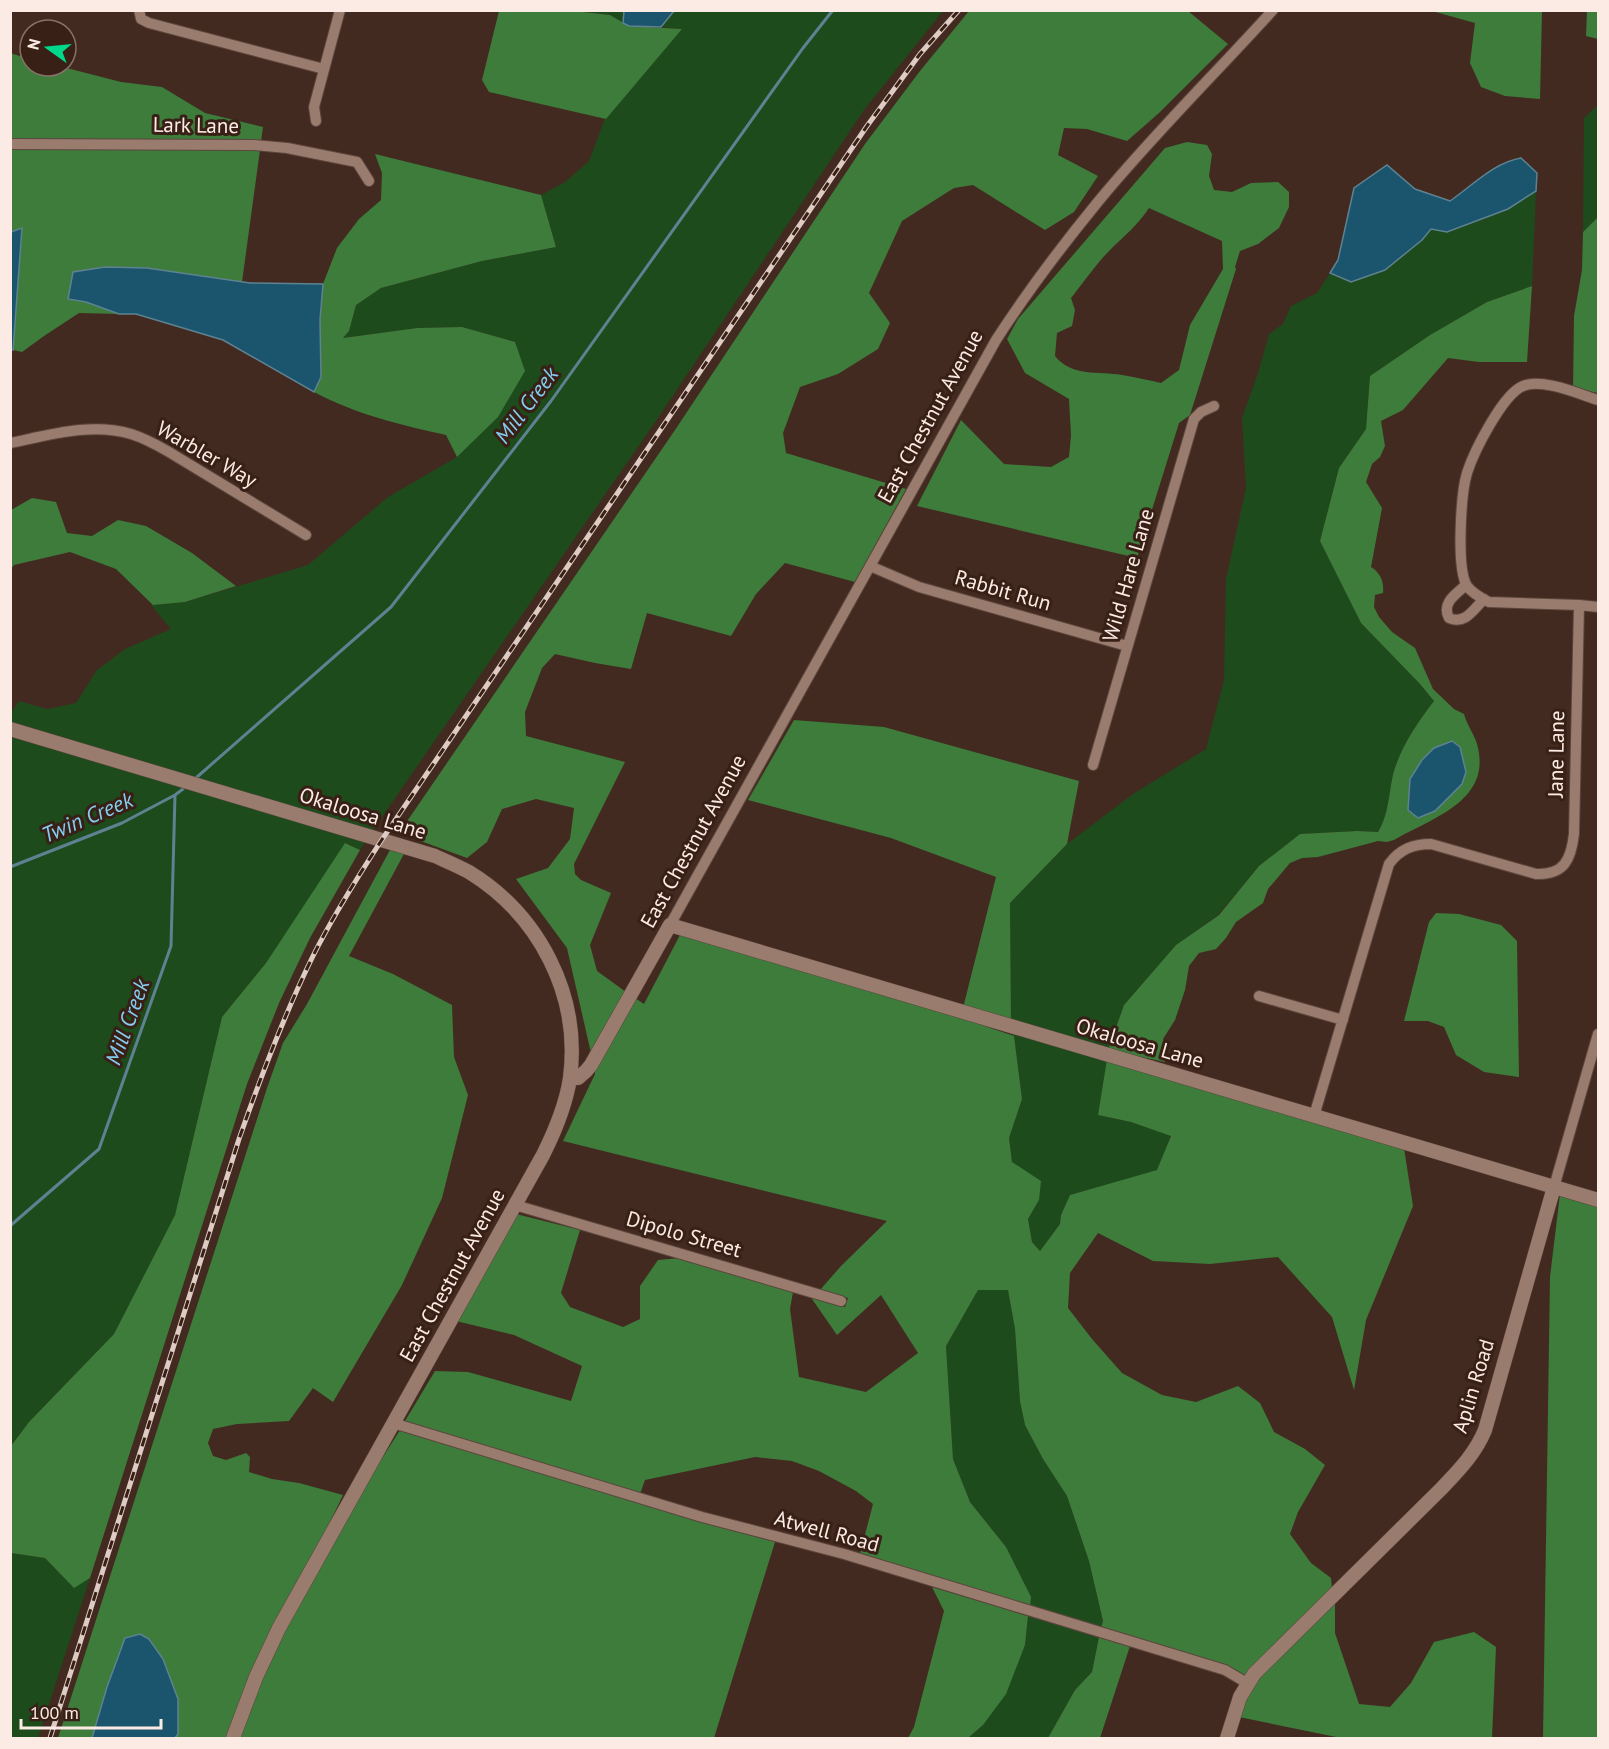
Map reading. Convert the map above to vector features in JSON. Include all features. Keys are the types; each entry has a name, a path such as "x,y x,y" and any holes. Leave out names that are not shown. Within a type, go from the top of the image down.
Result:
{"street":[{"path":"316,121 314,107 340,10"},
{"name":"East Chestnut Avenue","path":"233,1738 270,1646 554,1132 570,1077 578,1078 586,1071 991,350 1021,302 1097,203 1273,10"},
{"path":"140,15 149,23 324,69"},
{"name":"Lark Lane","path":"10,144 253,145 287,148 357,162 369,181"},
{"path":"1599,400 1534,383 1515,391 1504,402 1473,457 1463,490 1461,565 1466,585 1489,602 1599,607"},
{"name":"Wild Hare Lane","path":"1093,765 1194,419 1201,412 1214,406"},
{"name":"Warbler Way","path":"10,443 84,430 99,429 129,434 169,452 306,535"},
{"name":"Rabbit Run","path":"870,566 919,587 1127,646"},
{"path":"1466,585 1447,604 1446,612 1449,618 1456,621 1466,619 1484,599"},
{"name":"Jane Lane","path":"1314,1116 1389,864 1403,849 1431,844 1536,874 1558,870 1569,858 1574,834 1579,605"},
{"name":"Okaloosa Lane","path":"10,729 435,856 468,871 513,907 542,943 554,966 562,987 569,1019 572,1048 570,1077"},
{"name":"Okaloosa Lane","path":"670,925 1599,1200"},
{"path":"1259,996 1343,1020"},
{"name":"Aplin Road","path":"1227,1738 1240,1697 1254,1674 1455,1475 1473,1454 1485,1430 1599,1034"},
{"name":"Dipolo Street","path":"515,1205 842,1301"},
{"name":"Atwell Road","path":"393,1423 713,1521 844,1554 1225,1670 1247,1683"}],"green space":[{"path":"499,11 574,11 610,15 629,26 682,29 606,119 489,92 482,80"},
{"path":"574,11 624,11 623,23 610,15"},
{"path":"674,11 943,11 864,110 658,418 371,833 11,724 11,713 19,701 47,709 76,703 97,670 125,649 171,629 151,605 185,602 308,565 388,497 457,457 515,342 462,327 417,328 342,338 349,331 356,305 381,288 482,261 556,247 541,195 565,182 589,161 604,121 681,29 661,27"},
{"path":"969,11 1188,11 1228,44 1159,113 1127,141 1087,129 1064,128 1058,155 1098,176 1074,212 1045,230 973,185 954,188 902,221 869,293 890,323 878,349 838,374 800,387 783,433 786,453 906,489 855,582 785,563 756,594 731,636 647,613 631,669 555,654 542,668 525,712 526,736 625,762 574,864 575,874 581,880 611,893 590,945 597,971 626,992 591,1053 567,948 516,879 548,868 570,839 574,808 536,799 502,809 487,842 467,858 399,833 675,430 865,144"},
{"path":"1432,11 1542,11 1540,99 1505,96 1481,87 1470,63 1475,23"},
{"path":"1587,11 1598,11 1598,39 1586,36"},
{"path":"10,53 18,55 18,78 78,78 78,71 121,82 162,87 205,113 263,127 261,141 11,140"},
{"path":"1598,105 1598,217 1583,232 1584,118"},
{"path":"1187,142 1207,145 1212,154 1209,176 1214,190 1232,192 1251,183 1278,182 1289,192 1289,207 1279,228 1258,244 1240,251 1190,415 1179,423 1137,558 917,506 961,420 1004,464 1051,467 1069,457 1071,435 1069,399 1025,373 1007,339 1018,319 1165,148","holes":["1149,208 1222,241 1223,269 1190,325 1179,370 1161,383 1122,375 1077,370 1062,363 1055,356 1057,333 1072,326 1075,310 1071,298 1100,261 1136,225"]},
{"path":"11,149 260,150 242,282 147,268 105,267 68,299 86,302 119,314 79,313 22,352 13,350 22,229 11,232"},
{"path":"375,154 541,195 556,247 482,261 381,288 356,305 349,331 343,338 417,328 462,327 515,342 525,371 498,417 457,457 446,435 362,413 314,392 321,377 320,320 323,284 337,248 359,219 381,200 382,173"},
{"path":"1536,191 1532,286 1487,302 1430,335 1370,376 1366,429 1339,468 1320,541 1361,623 1434,701 1399,756 1393,773 1385,816 1378,832 1300,834 1259,866 1218,915 1176,945 1124,1005 1108,1050 1011,1022 1010,903 1067,844 1133,794 1206,749 1224,680 1226,579 1246,488 1242,418 1269,334 1283,324 1291,306 1317,293 1330,273 1351,282 1422,240 1431,229 1447,232 1508,209"},
{"path":"1598,217 1598,393 1573,390 1574,316 1582,270 1583,232"},
{"path":"1532,286 1527,362 1479,362 1448,358 1403,410 1381,421 1385,446 1380,457 1372,464 1366,482 1382,508 1371,567 1381,578 1383,593 1375,595 1374,607 1392,632 1415,648 1433,689 1454,709 1464,714 1477,744 1480,764 1476,780 1468,794 1456,805 1394,840 1378,841 1318,857 1302,858 1290,863 1268,889 1263,903 1236,922 1216,949 1199,953 1189,966 1185,990 1175,1020 1163,1039 1165,1062 1108,1050 1124,1005 1176,945 1219,915 1259,866 1300,834 1378,832 1385,816 1393,773 1399,756 1434,701 1361,623 1320,541 1339,468 1366,429 1370,376 1430,335 1487,302"},
{"path":"32,498 56,502 67,533 92,536 118,520 146,526 192,553 236,586 185,602 153,605 116,569 70,552 14,565 11,569 11,510"},
{"path":"794,720 884,727 1079,781 1067,844 1010,903 1011,1022 963,1008 996,877 891,838 748,800"},
{"path":"11,734 366,841 360,850 346,843 266,963 222,1017 175,1215 114,1334 29,1422 11,1446"},
{"path":"345,843 360,850 310,938 279,1003 247,1084 90,1578 74,1588 45,1558 11,1553 11,1446 29,1422 114,1334 175,1215 222,1017 266,963"},
{"path":"391,848 405,852 349,956 393,974 452,1005 454,1057 468,1095 442,1198 402,1285 333,1402 313,1388 289,1421 237,1424 213,1429 208,1443 213,1456 226,1460 246,1453 250,1457 249,1472 343,1495 227,1738 175,1738 178,1734 107,1687 92,1738 58,1738 283,1043 307,1004"},
{"path":"1436,913 1459,914 1501,925 1517,941 1519,1077 1484,1072 1456,1055 1444,1027 1428,1021 1404,1021 1429,922"},
{"path":"681,933 935,1009 1014,1036 1022,1099 1009,1138 1012,1162 1041,1181 1039,1200 1028,1219 1032,1242 1040,1251 1060,1224 1061,1215 1070,1195 1157,1170 1171,1136 1131,1122 1098,1115 1107,1059 1404,1148 1413,1206 1366,1320 1354,1390 1332,1317 1278,1257 1210,1264 1153,1261 1098,1233 1070,1273 1068,1308 1122,1373 1162,1395 1196,1402 1238,1386 1260,1403 1274,1432 1305,1449 1325,1465 1298,1512 1290,1534 1311,1563 1331,1578 1332,1589 1246,1677 1101,1628 1103,1621 1089,1561 1067,1496 1043,1459 1025,1425 1020,1401 1015,1329 1008,1290 978,1290 946,1346 953,1459 970,1502 1006,1547 1031,1597 1030,1607 860,1554 873,1504 856,1491 819,1471 792,1461 755,1457 645,1480 640,1494 405,1421 435,1371 468,1372 571,1401 582,1366 514,1335 456,1321 516,1214 580,1230 561,1293 570,1307 623,1327 640,1319 640,1286 658,1260 680,1258 793,1292 790,1309 799,1377 866,1392 918,1353 881,1295 837,1335 812,1299 814,1297 845,1307 848,1298 820,1290 887,1221 563,1141 595,1074 595,1069 635,998 644,1004"},
{"path":"1009,1034 1107,1059 1098,1115 1131,1122 1171,1135 1158,1170 1070,1195 1061,1215 1060,1224 1040,1251 1032,1242 1028,1219 1039,1200 1012,1162 1009,1138 1022,1099 1014,1036"},
{"path":"1560,1194 1598,1205 1598,1738 1543,1738 1550,1277"},
{"path":"978,1290 1008,1290 1015,1329 1020,1401 1025,1425 1043,1459 1067,1496 1089,1561 1103,1621 1101,1628 1030,1607 1006,1547 970,1502 953,1459 946,1346"},
{"path":"400,1430 700,1522 775,1542 714,1738 239,1738 250,1706 284,1630"},
{"path":"11,1553 45,1558 74,1587 90,1578 38,1738 11,1738"},
{"path":"932,1587 1028,1616 1025,1645 1006,1694 983,1725 968,1738 908,1738 914,1727 944,1611"},
{"path":"1335,1602 1335,1633 1359,1704 1390,1707 1411,1683 1434,1642 1474,1632 1496,1647 1492,1738 1341,1738 1239,1717 1245,1699 1259,1677"},
{"path":"1028,1616 1099,1637 1092,1672 1075,1690 1048,1738 968,1738 983,1725 1025,1645"},
{"path":"1099,1637 1130,1646 1100,1738 1048,1738 1075,1690 1092,1672"}],"water":[{"path":"624,10 674,11 661,27 629,26 623,23"},
{"path":"1521,158 1537,173 1536,191 1508,209 1447,232 1431,229 1422,240 1385,270 1351,282 1330,273 1338,260 1354,188 1387,165 1415,189 1450,201 1492,170"},
{"path":"22,228 13,350 10,349 11,232"},
{"path":"105,267 147,268 250,283 323,284 320,320 321,377 314,392 223,340 136,314 119,314 86,302 68,299 73,272"},
{"path":"1452,741 1460,747 1466,772 1462,784 1435,811 1418,818 1408,810 1410,779 1422,760 1434,748"},
{"path":"140,1634 149,1639 163,1659 178,1699 178,1734 175,1738 92,1738 125,1638"}],"waterway":[{"name":"Mill Creek","path":"197,777 391,607 551,401 803,48 833,10"},
{"name":"Twin Creek","path":"10,867 122,823 183,789"},
{"name":"Mill Creek","path":"10,1226 99,1149 171,946 175,795"}],"railway":[{"path":"50,1738 239,1139 283,1023 321,941 381,841 867,126 920,54 959,10"}]}
